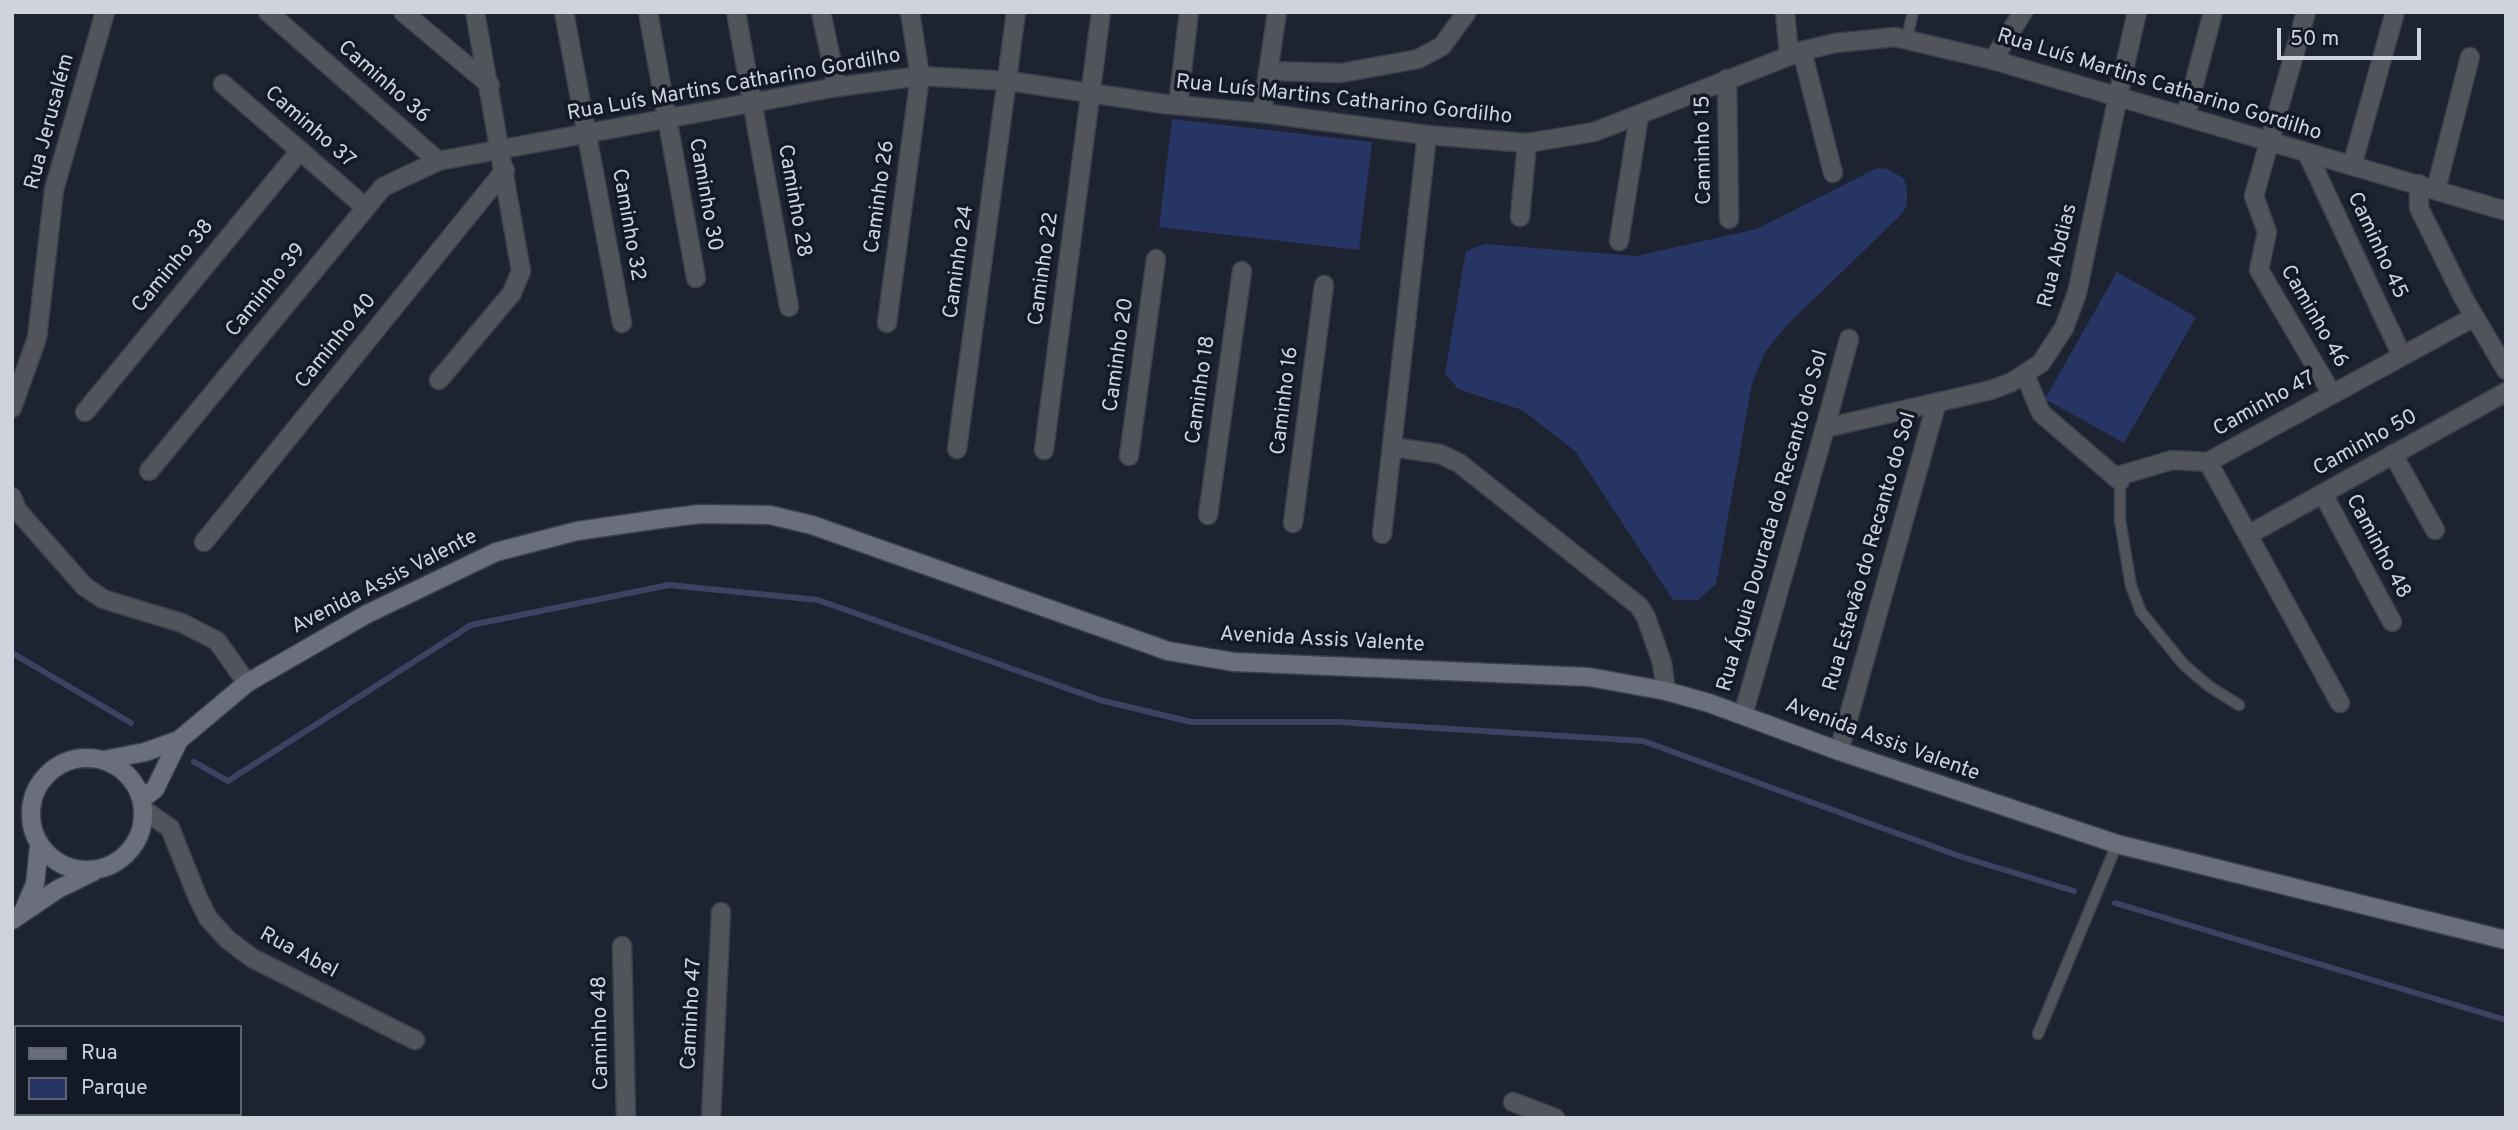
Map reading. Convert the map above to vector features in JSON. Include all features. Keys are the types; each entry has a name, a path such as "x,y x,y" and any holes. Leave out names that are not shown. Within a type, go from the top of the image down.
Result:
{"main road":[{"name":"Avenida Assis Valente","path":"104,760 145,752 178,740 247,683 367,614 442,576 515,545 577,531 660,519 747,513 812,525 1168,651 1234,662 1589,677 1666,691 2117,844 2506,940"},
{"name":"Avenida Assis Valente","path":"143,805 155,789 178,740"},
{"path":"18,916 58,889 100,870 123,858 139,836 143,805 134,782 121,768 104,760 87,757 69,760 53,768 41,780 33,796 30,813 32,831 39,847 51,859 66,867 83,871 100,870"},
{"path":"18,916 35,884 39,847"}],"street":[{"name":"Rua Jerusalém","path":"12,408 37,338 54,190 105,12"},
{"name":"Caminho 36","path":"268,12 438,160"},
{"path":"403,12 490,85"},
{"path":"439,380 518,284 520,257 475,12"},
{"name":"Caminho 32","path":"564,12 622,323"},
{"name":"Caminho 30","path":"649,12 696,278"},
{"name":"Caminho 28","path":"736,12 789,307"},
{"path":"821,12 837,87"},
{"name":"Caminho 26","path":"887,323 920,76 910,12"},
{"name":"Caminho 24","path":"957,449 1009,81 1016,12"},
{"name":"Caminho 22","path":"1044,450 1101,12"},
{"path":"1178,105 1189,12"},
{"path":"1262,113 1277,12"},
{"path":"1269,71 1341,73 1418,59 1442,46 1467,12"},
{"path":"1785,12 1833,173"},
{"path":"1993,60 2022,12"},
{"name":"Rua Abdias","path":"1825,428 1936,405 1991,390 2025,375 2053,347 2077,293 2137,12"},
{"path":"2186,115 2213,12"},
{"name":"Caminho 46","path":"2306,12 2254,196 2267,232 2259,270 2332,394"},
{"path":"2352,166 2395,12"},
{"name":"Rua Luís Martins Catharino Gordilho","path":"438,160 501,151 837,87 920,76 1009,81 1091,94 1427,135 1527,143 1594,132 1796,53 1872,38 1907,38 2186,115 2308,155 2419,184 2506,211"},
{"path":"2436,189 2470,57"},
{"name":"Caminho 15","path":"1727,79 1729,219"},
{"name":"Caminho 37","path":"223,84 365,207"},
{"path":"1619,241 1639,116"},
{"path":"1382,534 1427,135"},
{"path":"1520,217 1527,143"},
{"name":"Caminho 38","path":"85,412 299,152"},
{"name":"Caminho 45","path":"2308,155 2402,356"},
{"name":"Caminho 39","path":"149,471 383,187 438,160"},
{"name":"Caminho 40","path":"204,542 505,170"},
{"path":"2419,184 2420,208 2474,317 2506,370"},
{"name":"Caminho 20","path":"1129,456 1156,259"},
{"name":"Caminho 18","path":"1208,515 1242,271"},
{"name":"Caminho 16","path":"1293,523 1324,285"},
{"name":"Caminho 47","path":"2340,704 2208,462 2474,317"},
{"name":"Rua Águia Dourada do Recanto do Sol","path":"1743,715 1849,339"},
{"path":"2025,375 2041,413 2119,478 2172,460 2208,462"},
{"name":"Caminho 50","path":"2248,535 2506,392"},
{"name":"Rua Estevão do Recanto do Sol","path":"1839,751 1936,405"},
{"path":"1392,447 1451,458 1639,606 1646,617 1662,663 1666,691"},
{"path":"2393,454 2435,530"},
{"name":"Caminho 48","path":"2323,494 2392,622"},
{"path":"12,497 17,510 84,586 103,599 182,623 217,641 247,683"},
{"name":"Rua Abel","path":"143,805 170,828 208,918 227,939 252,958 415,1040"},
{"name":"Caminho 47","path":"711,1118 721,912"},
{"name":"Caminho 48","path":"622,946 626,1118"},
{"path":"1513,1102 1555,1118"}],"lane":[{"path":"1907,38 1913,12"},
{"path":"2119,478 2120,520 2131,586 2141,612 2184,665 2210,687 2239,705"},
{"path":"2038,1034 2117,844"}],"green space":[{"path":"1172,119 1372,142 1359,250 1159,227"},
{"path":"1877,168 1887,169 1903,178 1907,187 1907,205 1903,213 1787,325 1765,352 1752,384 1716,584 1698,600 1673,600 1575,451 1522,410 1458,389 1445,373 1466,251 1485,244 1636,256 1757,229"},
{"path":"2117,272 2196,317 2124,443 2045,399"}],"waterway":[{"path":"194,762 228,781 471,625 669,585 818,600 1100,700 1191,722 1339,722 1643,741 1962,857 2074,891"},
{"path":"12,653 131,723"},
{"path":"2115,903 2506,1020"}]}
